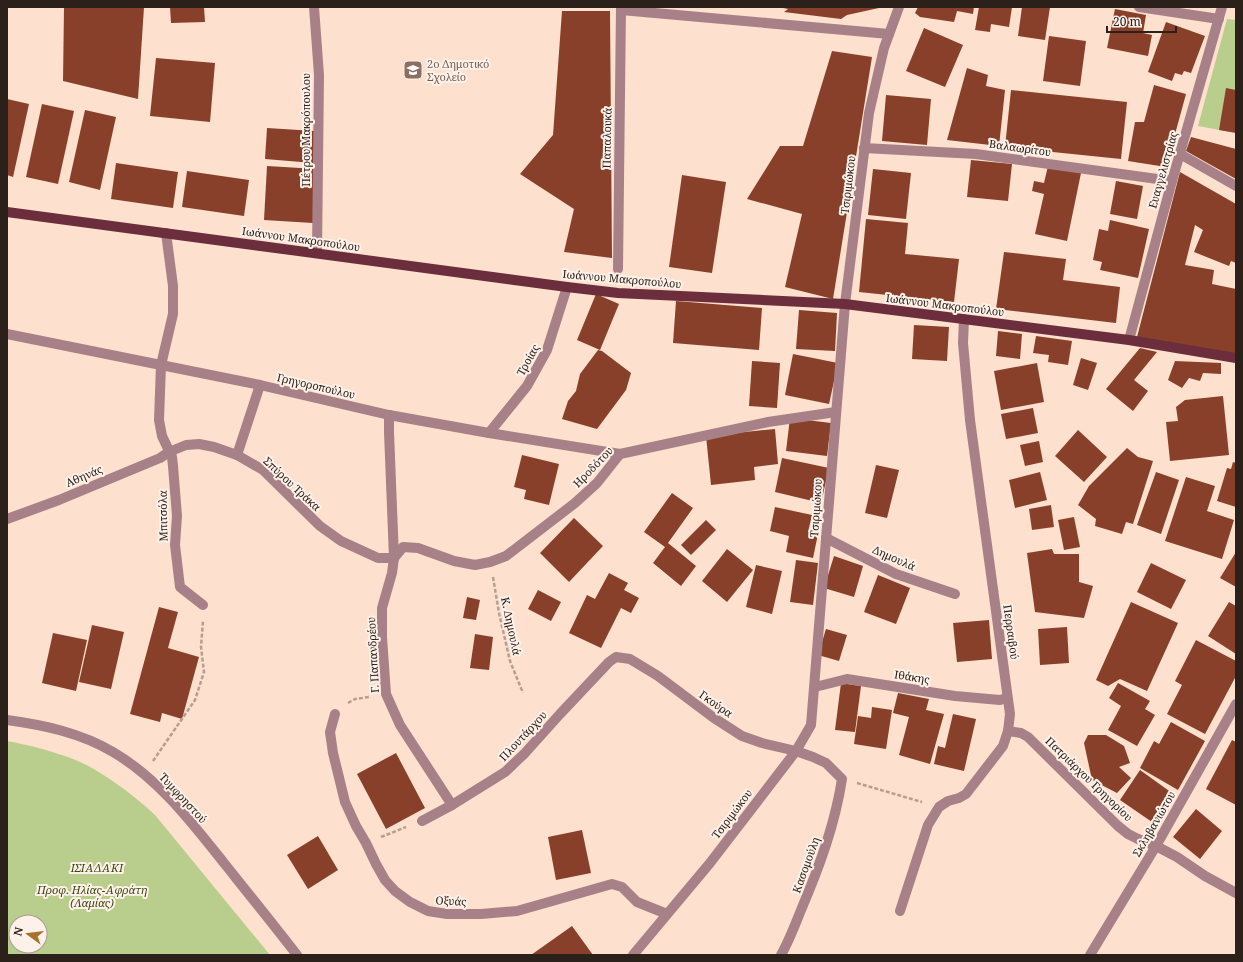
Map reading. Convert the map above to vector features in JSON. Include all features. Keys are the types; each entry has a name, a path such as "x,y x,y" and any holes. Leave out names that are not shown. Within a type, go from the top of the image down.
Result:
{"main road":[{"name":"Ιωάννου Μακροπούλου","path":"7,212 567,287 618,293 845,304 1129,340 1236,358"}],"street":[{"name":"Πέτρου Μακρόπουλου","path":"314,7 318,74 317,253"},
{"name":"Τσιριμώκου","path":"633,955 710,863 796,751 811,725 845,304 864,148 869,113 884,48 899,7"},
{"path":"1139,7 1219,19"},
{"name":"Ευαγγελιστρίας","path":"1129,340 1172,181 1222,7"},
{"path":"621,9 889,34"},
{"name":"Παπαλουκά","path":"618,269 621,9"},
{"name":"Βαλαωρίτου","path":"864,148 976,154 1172,181"},
{"path":"1180,154 1236,186"},
{"name":"Μπιτσόλα","path":"166,233 173,286 173,314 161,365 159,420 162,436 172,457 174,466 177,516 176,545 180,587 203,605"},
{"name":"Τροίας","path":"489,433 527,386 547,350 567,287"},
{"name":"Περραιβού","path":"939,807 948,800 959,798 966,794 1003,746 1008,731 1010,714 970,420 963,343 964,319"},
{"name":"Γρηγοροπούλου","path":"7,334 161,365 389,415 620,454"},
{"path":"237,455 260,386"},
{"name":"Ηροδότου","path":"394,558 403,547 418,548 454,561 475,565 490,562 506,556 575,503 597,483 620,454 768,422 836,412"},
{"name":"Γ. Παπανδρέου","path":"389,415 394,558 392,573 382,608 382,637 386,694 400,725 452,805"},
{"name":"Σπύρου Τράκα","path":"169,452 186,445 199,444 214,447 237,455 263,470 320,526 341,541 378,558 394,558"},
{"name":"Αθηνάς","path":"7,519 59,500 160,458 169,452"},
{"name":"Δημουλά","path":"826,538 896,574 955,594"},
{"name":"Πλουτάρχου","path":"422,821 452,805 505,772 525,753 609,662 616,657 630,659"},
{"name":"Γκούρα","path":"630,659 658,676 714,718 742,736 780,748 796,751 826,763 842,779"},
{"name":"Ιθάκης","path":"815,687 847,679 955,696 1000,700 1007,698"},
{"name":"Σκληβανιώτου","path":"1090,955 1156,846 1236,704"},
{"name":"Οξυάς","path":"335,714 330,732 333,753 345,802 385,880 390,886 410,902 428,911 446,914 481,914 517,911 578,895 612,884 622,887 637,902 667,914"},
{"name":"Τυμφρηστού","path":"7,720 55,728 76,735 113,752 134,765 164,794 202,836 297,955"},
{"name":"Πατριάρχου Γρηγορίου","path":"1008,731 1021,733 1028,737 1118,826 1128,834 1177,857 1205,876 1236,893"},
{"name":"Κασομούλη","path":"781,955 828,842 838,806 842,779"},
{"path":"900,911 928,825 939,807"}],"path":[{"name":"Κ. Δημουλά","path":"490,562 499,613 510,661 522,692"},
{"path":"144,774 195,700 204,672 201,647 203,605"},
{"path":"335,714 343,705 355,699 386,694"},
{"path":"842,779 939,807"},
{"path":"366,843 422,821"}],"green space":[{"path":"1227,19 1236,20 1236,133 1198,126"},
{"name":"Προφ. Ηλίας-Αφράτη (Λαμίας)","path":"7,741 32,746 83,763 116,783 137,799 155,815 270,955 7,955"}],"building":[{"path":"64,7 144,7 138,99 63,81"},
{"path":"170,7 204,7 205,22 171,23"},
{"path":"778,7 879,8 847,15 841,19 784,12 788,9"},
{"path":"918,7 974,7 973,14 957,11 954,22 920,17 915,13"},
{"path":"979,7 1012,7 1009,27 991,24 990,32 975,30"},
{"path":"1022,7 1050,7 1045,40 1018,36"},
{"path":"1115,9 1146,15 1143,33 1152,35 1148,56 1107,48"},
{"path":"562,11 610,11 612,258 564,252 574,209 520,174 553,135"},
{"path":"1166,22 1205,36 1191,73 1184,71 1182,75 1175,73 1172,81 1148,72"},
{"path":"924,28 963,45 945,87 906,71"},
{"path":"1049,36 1086,41 1080,86 1043,81"},
{"path":"832,51 872,57 833,299 785,287 802,214 747,199 780,146 803,146"},
{"path":"156,58 215,63 210,122 150,116"},
{"path":"967,68 988,75 986,86 1005,90 999,146 947,140"},
{"path":"1154,85 1186,94 1166,167 1128,161 1135,122 1144,122"},
{"path":"1226,88 1236,90 1236,133 1219,130"},
{"path":"1011,90 1127,102 1121,159 1005,147"},
{"path":"886,95 931,99 927,145 882,141"},
{"path":"7,99 29,104 13,177 7,175"},
{"path":"42,104 74,111 58,184 26,177"},
{"path":"85,110 116,117 100,190 69,182"},
{"path":"267,128 315,131 313,163 265,159"},
{"path":"1191,137 1236,149 1236,179 1186,151"},
{"path":"971,160 1012,164 1008,201 967,197"},
{"path":"116,163 178,172 173,208 111,199"},
{"path":"267,166 317,169 313,223 264,220"},
{"path":"1048,166 1081,173 1067,241 1035,234 1044,194 1032,191 1034,181 1044,183"},
{"path":"873,169 911,173 906,219 868,215"},
{"path":"187,171 249,180 244,216 182,207"},
{"path":"1180,172 1236,204 1236,263 1231,261 1229,266 1194,252 1203,230 1195,225 1185,265 1214,270 1212,284 1236,289 1236,354 1137,337"},
{"path":"682,175 726,182 712,273 669,267"},
{"path":"1116,181 1143,186 1137,219 1110,214"},
{"path":"866,219 908,223 905,254 959,259 954,302 859,292"},
{"path":"1110,220 1149,229 1138,278 1100,270 1102,262 1093,260 1099,229 1108,231"},
{"path":"1004,252 1066,259 1063,280 1120,287 1116,323 996,309"},
{"path":"596,294 619,304 600,350 577,340"},
{"path":"676,301 762,308 759,350 673,343"},
{"path":"799,310 837,313 835,351 796,349"},
{"path":"914,325 949,327 947,361 912,359"},
{"path":"998,331 1022,334 1020,359 996,356"},
{"path":"1036,336 1072,341 1068,365 1048,362 1049,355 1033,353"},
{"path":"1140,348 1157,352 1134,380 1148,391 1133,411 1106,389"},
{"path":"598,350 602,351 631,373 626,390 597,429 562,419 568,401 576,391 580,374"},
{"path":"793,354 838,363 829,404 785,395"},
{"path":"1081,358 1097,363 1088,390 1073,385"},
{"path":"752,361 780,363 777,408 749,406"},
{"path":"1175,361 1221,363 1221,374 1203,373 1200,381 1189,378 1182,388 1168,380"},
{"path":"1037,363 1044,402 1001,410 994,371"},
{"path":"1223,396 1229,455 1170,461 1166,422 1178,421 1176,407 1185,400"},
{"path":"1033,408 1038,433 1006,439 1001,414"},
{"path":"790,418 831,423 827,456 786,451"},
{"path":"775,429 778,464 754,467 755,480 711,485 706,436"},
{"path":"1078,430 1107,457 1084,482 1055,456"},
{"path":"1039,441 1043,462 1025,466 1020,445"},
{"path":"1127,448 1138,457 1153,461 1133,524 1126,522 1122,534 1095,526 1096,519 1078,505 1089,486"},
{"path":"522,455 559,464 549,505 524,499 526,490 514,487"},
{"path":"782,458 829,468 821,503 775,492"},
{"path":"1233,462 1236,463 1236,507 1217,501 1227,468 1231,469"},
{"path":"876,465 899,470 887,518 865,513"},
{"path":"1040,472 1047,500 1015,508 1009,480"},
{"path":"1156,472 1179,480 1161,534 1137,525"},
{"path":"1186,477 1215,486 1207,511 1234,520 1222,559 1165,541"},
{"path":"672,493 693,508 668,543 696,566 681,586 653,563 665,547 644,532"},
{"path":"1051,505 1054,527 1032,530 1029,509"},
{"path":"775,507 812,515 808,532 818,534 813,558 786,552 789,536 770,531"},
{"path":"1074,517 1080,547 1064,550 1058,520"},
{"path":"574,518 603,546 569,582 540,553"},
{"path":"706,520 716,530 691,555 681,545"},
{"path":"727,549 753,570 727,602 702,581"},
{"path":"1052,549 1054,554 1079,554 1079,582 1093,586 1084,618 1035,612 1027,553"},
{"path":"1236,552 1236,587 1220,578"},
{"path":"834,556 863,566 854,597 824,588"},
{"path":"796,560 818,563 813,605 790,602"},
{"path":"1151,563 1186,580 1171,609 1137,592"},
{"path":"756,565 782,571 772,614 746,607"},
{"path":"609,573 628,583 624,590 639,598 631,613 621,608 601,648 569,633 587,595 595,599"},
{"path":"878,575 910,588 896,624 864,612"},
{"path":"538,590 561,602 551,621 528,609"},
{"path":"467,597 480,600 476,620 463,618"},
{"path":"1131,602 1178,623 1147,691 1120,679 1108,686 1096,680"},
{"path":"1229,602 1236,606 1236,654 1208,636"},
{"path":"159,607 178,612 168,648 199,657 182,719 162,713 160,722 130,714"},
{"path":"989,620 992,659 957,662 953,623"},
{"path":"92,625 124,632 111,689 79,682"},
{"path":"1067,627 1069,663 1040,665 1038,629"},
{"path":"826,629 847,635 839,661 818,655"},
{"path":"53,633 87,640 76,691 42,683"},
{"path":"475,634 493,637 489,670 470,668"},
{"path":"1196,640 1236,661 1236,676 1205,734 1167,714 1182,685 1175,681"},
{"path":"841,683 861,686 855,732 835,730"},
{"path":"1118,683 1150,701 1145,709 1155,715 1137,746 1108,730 1121,706 1109,698"},
{"path":"898,693 929,699 926,710 944,714 930,764 899,755 909,717 893,713"},
{"path":"872,707 892,710 886,749 854,744 858,716 871,718"},
{"path":"953,714 976,719 964,771 934,764 938,746 945,748"},
{"path":"1171,722 1205,741 1178,790 1140,768 1154,741 1159,744"},
{"path":"1088,735 1106,735 1124,746 1130,763 1119,767 1131,778 1117,793 1092,780 1084,743"},
{"path":"1232,740 1236,742 1236,805 1206,789"},
{"path":"396,753 425,808 386,829 357,774"},
{"path":"1140,770 1172,793 1152,822 1120,800"},
{"path":"1196,809 1222,831 1200,859 1173,837"},
{"path":"582,830 591,873 556,880 548,837"},
{"path":"318,836 338,870 308,889 287,855"},
{"path":"572,926 593,955 531,955"}],"place":[{"name":"2ο Δημοτικό Σχολείο","path":"413,70"}],"park label":[{"name":"ΙΣΙΑΔΑΚΙ","path":"97,868"}]}
